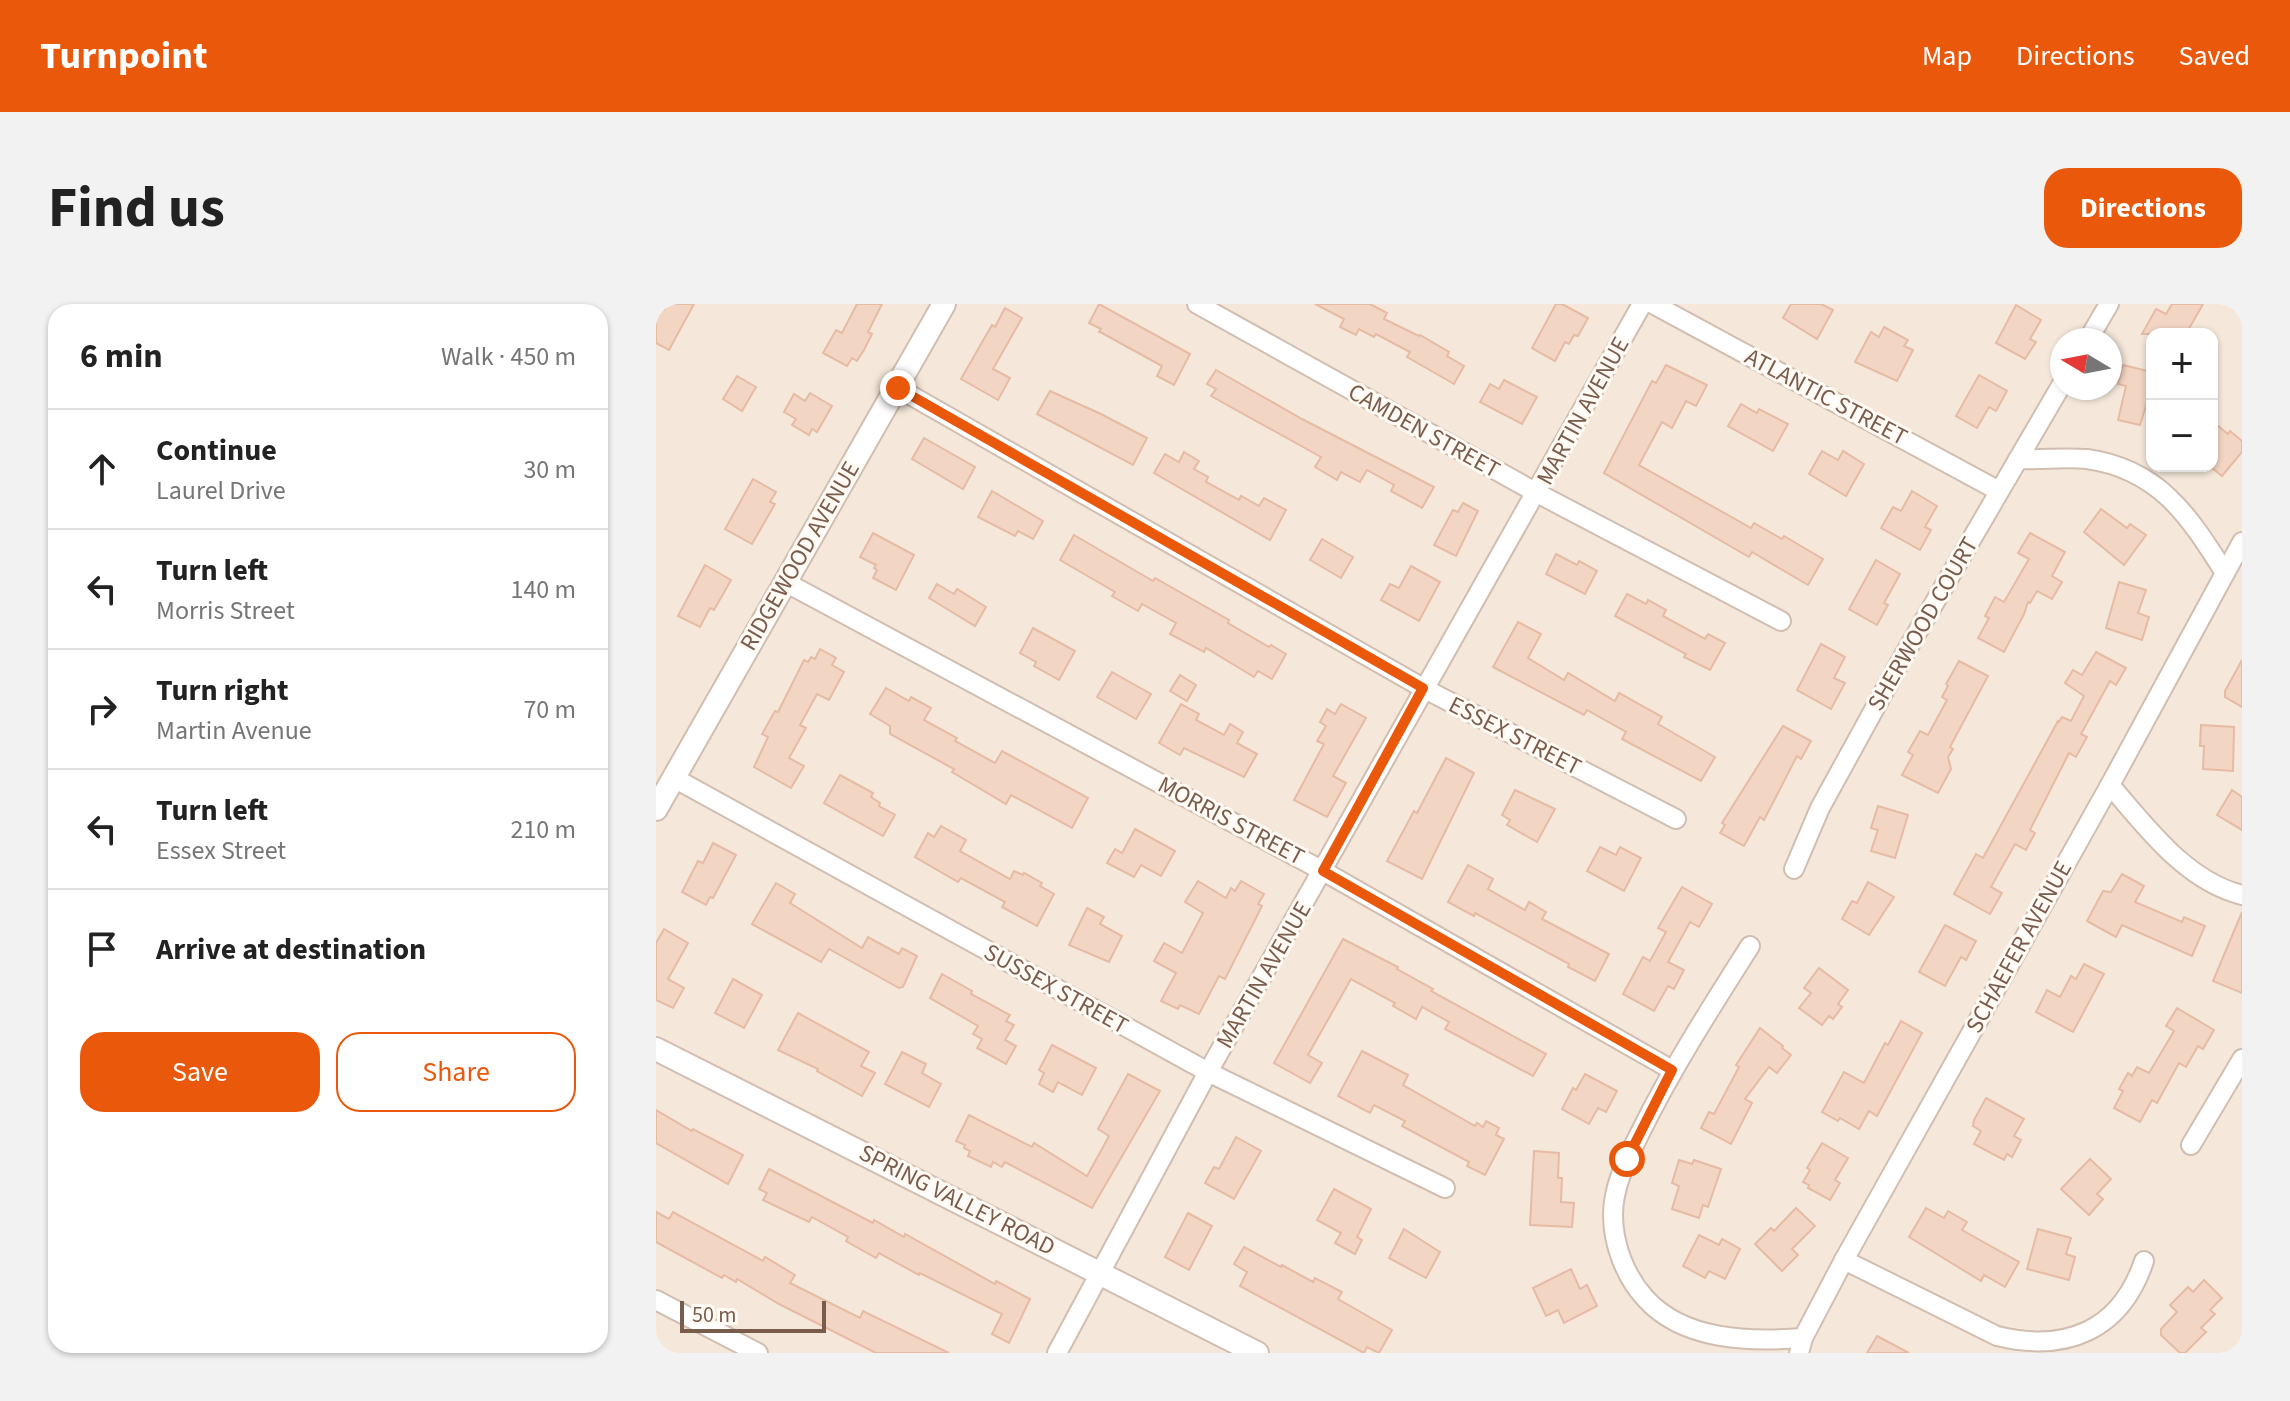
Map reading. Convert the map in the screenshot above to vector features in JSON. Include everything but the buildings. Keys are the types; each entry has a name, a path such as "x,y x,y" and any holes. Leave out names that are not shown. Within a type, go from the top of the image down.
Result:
{"street":[{"name":"RIDGEWOOD AVENUE","path":"656,809 944,304"},
{"name":"CAMDEN STREET","path":"1197,304 1537,493 1781,621"},
{"name":"MARTIN AVENUE","path":"1057,1353 1208,1072 1642,304"},
{"name":"ATLANTIC STREET","path":"1653,304 1999,491"},
{"path":"2095,328 2109,304"},
{"name":"ESSEX STREET","path":"898,388 1423,688 1676,819"},
{"name":"SHERWOOD COURT","path":"1794,869 1820,808 2053,400"},
{"path":"2018,459 2086,459 2137,474 2162,489 2181,508 2225,573"},
{"name":"SCHAEFER AVENUE","path":"1801,1345 1844,1260 2242,542"},
{"name":"MORRIS STREET","path":"785,582 1323,871 1672,1070"},
{"name":"SUSSEX STREET","path":"674,778 1208,1072 1445,1188"},
{"path":"2110,785 2148,830 2194,873 2224,891 2242,895"},
{"path":"1750,946 1672,1070 1627,1159 1613,1212 1615,1240 1623,1264 1638,1290 1658,1313 1708,1334 1801,1345"},
{"name":"SPRING VALLEY ROAD","path":"656,1049 1257,1353"},
{"path":"2191,1145 2242,1059"},
{"path":"1844,1260 1997,1336 2020,1343 2042,1344 2065,1342 2109,1319 2131,1292 2144,1261"},
{"path":"656,1300 758,1353"}],"shaded area":[{"path":"656,304 2242,304 2242,1353 656,1353"}],"route":[{"path":"898,388 1423,688 1323,871 1672,1070 1627,1159"}]}
